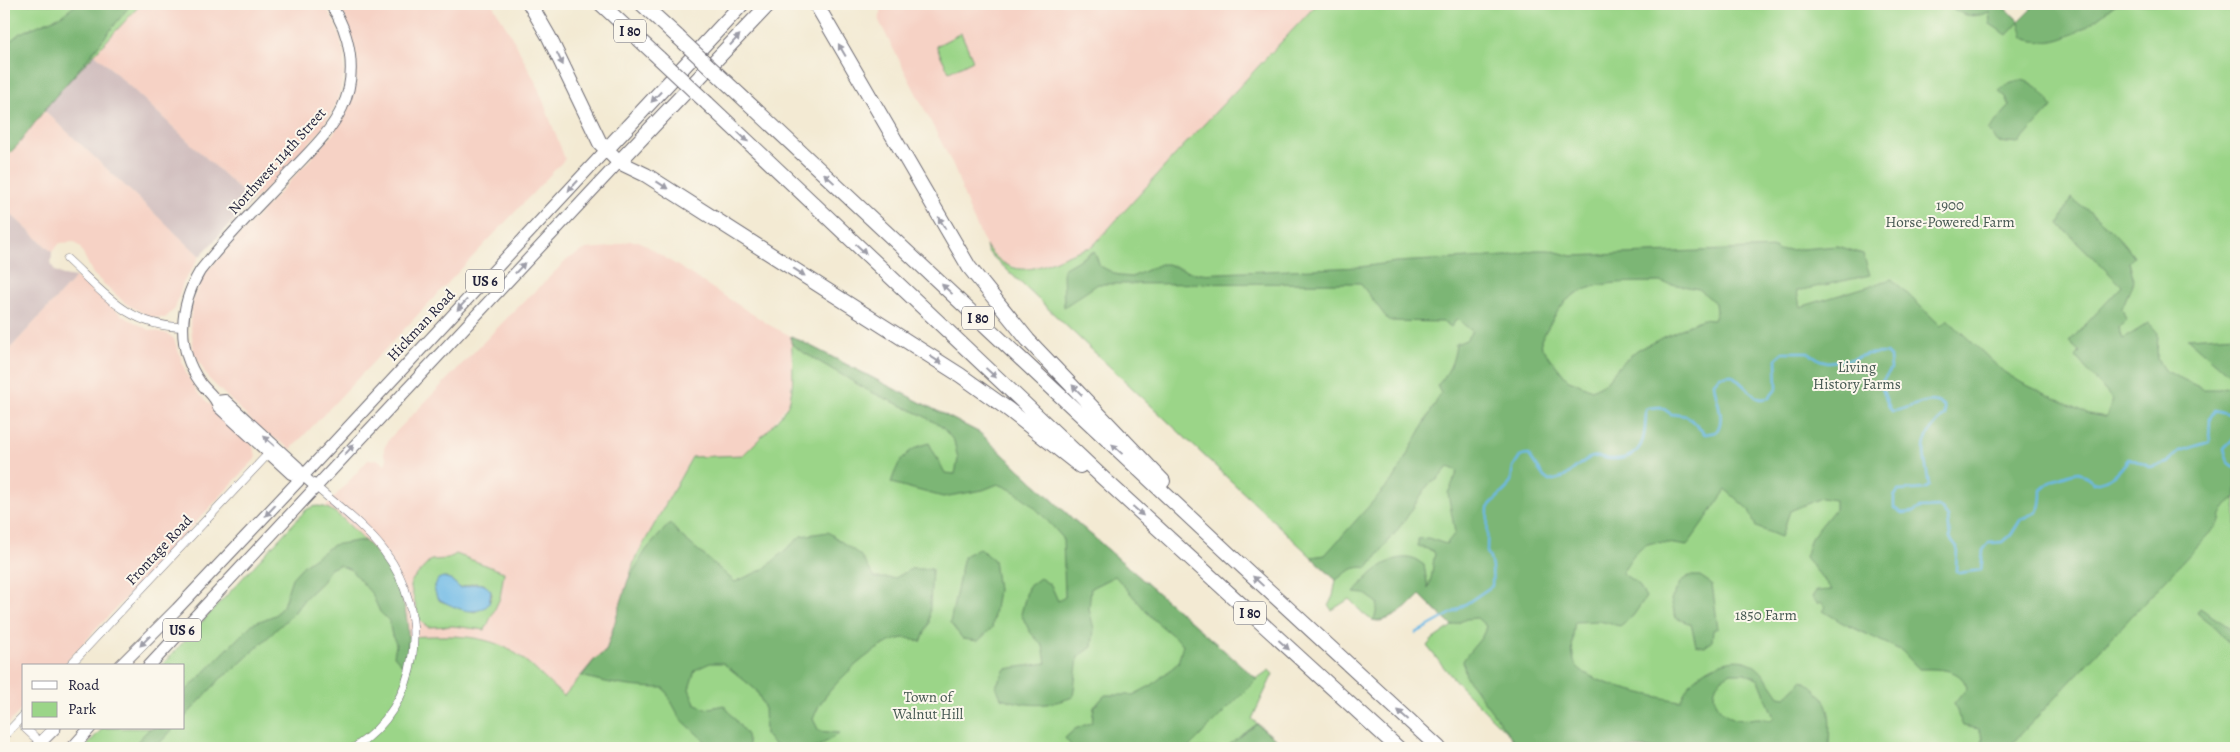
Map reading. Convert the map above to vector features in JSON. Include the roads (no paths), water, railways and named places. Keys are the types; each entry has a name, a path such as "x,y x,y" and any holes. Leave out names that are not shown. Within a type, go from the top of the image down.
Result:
{"highway":[{"path":"530,4 549,37 600,143 619,162 646,174 960,375 1010,410 1072,462 1102,478"},
{"name":"I 80","path":"601,4 1102,478 1398,748"},
{"name":"I 80","path":"642,4 1439,748"},
{"name":"Hickman Road","path":"606,150 742,4"},
{"name":"US 6","path":"619,162 769,4"},
{"path":"816,4 969,267 1028,340 1140,455 1229,554"}],"main road":[{"name":"Hickman Road","path":"122,664 303,476 606,150"},
{"name":"US 6","path":"151,664 619,162"},
{"path":"38,745 53,730"},
{"path":"72,748 88,730"}],"street":[{"name":"Northwest 114th Street","path":"303,476 291,474 218,407 217,401 200,383 193,371 186,352 182,327 188,294 200,271 325,134 343,108 349,86 350,58 343,28 330,4"},
{"path":"67,259 132,316 162,326 182,327"},
{"path":"217,401 225,400 298,467 303,476 384,551 406,592 415,630 410,671 392,710 367,739 354,748"},
{"name":"Frontage Road","path":"71,664 269,453"},
{"path":"4,736 22,725"},
{"path":"26,730 38,745"}],"water":[{"path":"443,577 450,579 460,588 476,584 484,585 491,591 489,604 484,608 472,611 440,600 437,598 434,588 438,579"}],"waterway":[{"path":"1416,633 1454,612 1492,586 1491,564 1487,552 1488,507 1507,488 1511,481 1513,467 1520,456 1529,455 1544,477 1549,481 1564,477 1589,458 1598,456 1611,459 1631,455 1641,445 1645,429 1646,410 1648,408 1661,407 1671,414 1687,416 1705,434 1716,432 1719,427 1720,408 1714,383 1720,376 1732,375 1756,397 1761,399 1769,398 1777,388 1776,359 1784,352 1808,352 1820,360 1828,362 1852,359 1867,354 1886,353 1890,357 1891,369 1881,383 1892,411 1932,401 1944,406 1945,415 1929,432 1924,448 1929,486 1925,489 1898,491 1894,497 1894,508 1902,513 1913,512 1920,508 1940,507 1948,517 1950,538 1957,547 1956,571 1959,573 1981,570 1983,550 1989,543 2003,542 2011,535 2021,519 2038,510 2041,490 2054,480 2079,472 2094,483 2100,482 2114,475 2129,458 2150,467 2167,463 2180,451 2209,442 2210,418 2215,410 2236,416"},
{"path":"2236,436 2224,448 2229,462 2236,467"}],"park label":[{"name":"1900 Horse-Powered Farm","path":"1950,214"},
{"name":"Living History Farms","path":"1857,376"},
{"name":"1850 Farm","path":"1766,615"},
{"name":"Town of Walnut Hill","path":"928,706"}]}
